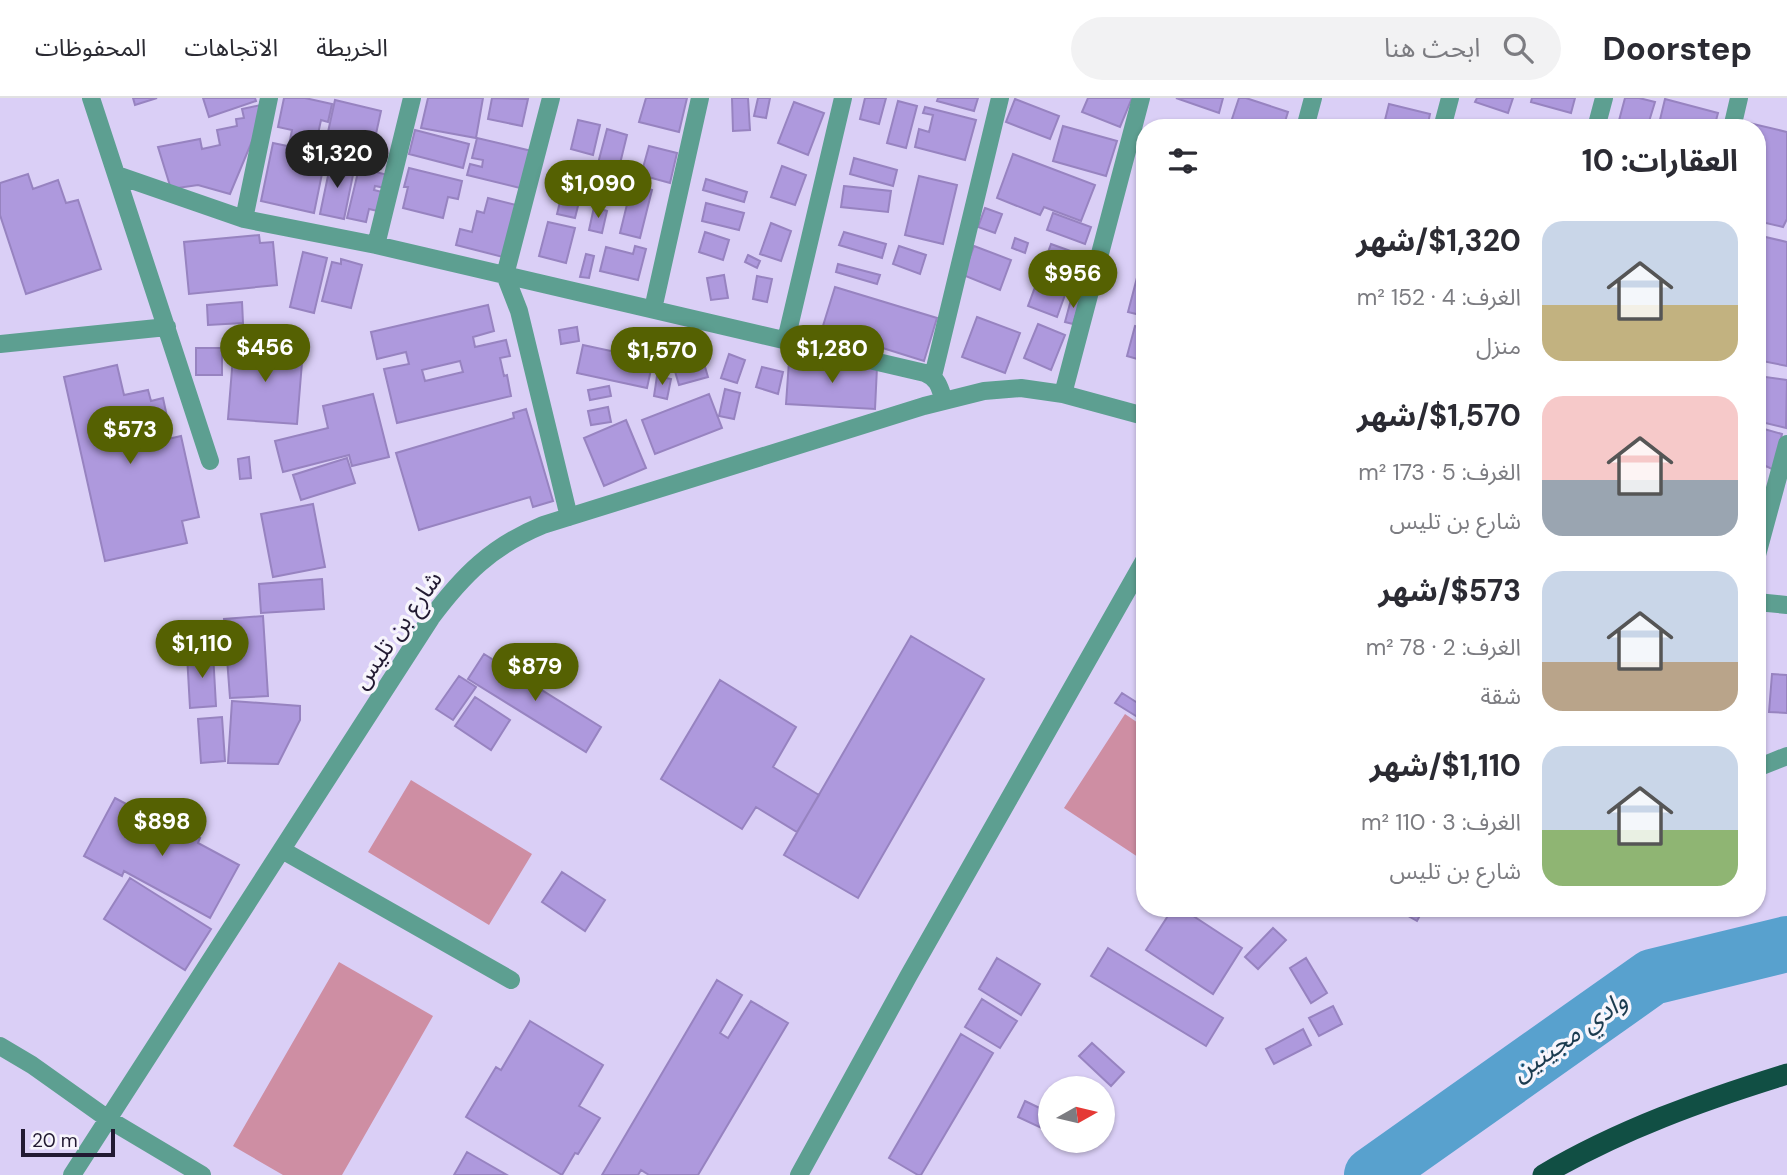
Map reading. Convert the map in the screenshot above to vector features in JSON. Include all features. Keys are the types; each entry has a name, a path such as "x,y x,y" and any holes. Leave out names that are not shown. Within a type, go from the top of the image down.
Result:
{"highway":[{"path":"1543,1175 1605,1142 1664,1116 1787,1074"}],"street":[{"path":"91,98 210,461"},
{"path":"244,219 269,98"},
{"path":"376,245 412,98"},
{"path":"551,98 505,275 519,310 569,517"},
{"path":"653,309 700,98"},
{"path":"786,341 844,98"},
{"path":"933,376 1000,98"},
{"path":"1063,394 1140,98"},
{"path":"1307,119 1313,98"},
{"path":"1444,119 1450,98"},
{"path":"1598,119 1604,98"},
{"path":"1734,119 1739,98"},
{"path":"117,175 244,219 376,245 933,376 939,384 944,401"},
{"path":"0,344 167,327"},
{"name":"شارع بن تليس","path":"72,1175 431,618 459,581 489,554 519,535 569,517 944,401 1003,389 1039,389 1136,414"},
{"path":"1766,522 1787,444"},
{"path":"799,1175 1136,575"},
{"path":"1766,603 1787,605"},
{"path":"1766,764 1787,756"},
{"path":"282,850 511,980"},
{"path":"0,1046 32,1065 108,1119 202,1175"}],"shaded area":[{"path":"1125,714 1136,722 1136,856 1064,808"},
{"path":"411,780 532,854 489,925 368,852"},
{"path":"339,962 433,1016 342,1175 283,1175 233,1146"}],"building":[{"path":"133,98 157,98 135,105"},
{"path":"203,98 255,98 256,101 209,117"},
{"path":"284,98 305,98 332,104 328,122 321,120 318,134 329,136 326,153 289,145 292,130 278,127"},
{"path":"428,98 483,98 476,138 421,128"},
{"path":"492,98 528,99 522,126 488,119"},
{"path":"646,98 687,98 679,132 639,122"},
{"path":"732,98 748,98 750,130 733,131"},
{"path":"758,98 770,98 766,118 754,116"},
{"path":"865,98 886,98 879,124 860,119"},
{"path":"938,98 978,98 974,111 937,101"},
{"path":"1088,98 1132,98 1120,127 1082,112"},
{"path":"1176,98 1223,98 1219,113"},
{"path":"1239,98 1288,112 1286,119 1232,119"},
{"path":"1477,98 1513,98 1508,113 1475,102"},
{"path":"1532,98 1575,98 1571,113 1531,102"},
{"path":"1625,98 1655,102 1650,119 1619,119"},
{"path":"1015,99 1059,116 1050,139 1006,122"},
{"path":"1665,99 1718,113 1716,119 1660,119"},
{"path":"335,100 381,111 374,143 328,132"},
{"path":"898,101 917,106 906,148 887,143"},
{"path":"794,102 824,113 808,155 778,143"},
{"path":"1389,104 1430,114 1429,119 1385,119"},
{"path":"261,105 260,122 230,194 198,185 171,189 158,147 200,139 202,149 220,145 217,130 237,126 236,119 244,118 242,109"},
{"path":"925,107 976,120 965,160 915,147 919,129 929,132 933,115 923,113"},
{"path":"578,120 600,125 593,155 571,149"},
{"path":"1063,126 1117,141 1106,176 1053,161"},
{"path":"1766,127 1787,132 1787,219 1783,227 1766,223"},
{"path":"607,129 627,135 617,176 596,171"},
{"path":"415,130 469,144 463,168 409,154"},
{"path":"477,138 536,152 528,190 467,175 470,164 482,167 483,160 472,158"},
{"path":"273,143 326,154 314,213 261,201"},
{"path":"649,146 677,153 670,183 641,175"},
{"path":"1013,154 1095,185 1081,221 1044,207 1040,215 997,198"},
{"path":"854,158 897,170 893,186 850,174"},
{"path":"328,159 355,165 344,219 320,214 329,171 343,174 344,169 327,165"},
{"path":"782,166 806,175 795,205 771,197"},
{"path":"359,168 388,175 385,188 375,186 374,190 386,193 382,212 369,209 366,222 347,218"},
{"path":"409,168 462,181 458,199 448,197 443,218 403,208 408,187 404,187"},
{"path":"567,173 585,178 575,218 557,214"},
{"path":"28,174 33,189 58,180 66,203 78,200 101,269 26,294 0,215 0,183"},
{"path":"919,176 957,185 943,244 905,235"},
{"path":"706,179 747,192 744,202 703,190"},
{"path":"632,184 652,190 640,238 620,233"},
{"path":"844,186 891,191 888,212 841,207"},
{"path":"488,198 520,206 507,258 456,245 460,229 472,232 477,211 484,213"},
{"path":"706,203 744,213 739,230 702,221"},
{"path":"594,207 607,211 602,233 589,230"},
{"path":"985,208 1002,214 995,233 978,227"},
{"path":"1053,213 1091,227 1085,244 1047,230"},
{"path":"548,222 575,228 566,263 539,256"},
{"path":"771,223 791,231 781,261 760,254"},
{"path":"705,232 729,240 723,260 699,252"},
{"path":"844,232 886,244 882,258 839,245"},
{"path":"259,235 260,243 273,242 277,285 189,294 184,242"},
{"path":"1766,237 1787,242 1787,366 1766,362"},
{"path":"1015,238 1028,243 1025,253 1012,248"},
{"path":"1051,244 1093,259 1083,286 1070,281 1057,317 1028,306"},
{"path":"635,246 646,249 638,280 600,271 606,247 633,254"},
{"path":"899,246 926,255 920,274 893,264"},
{"path":"974,246 1011,260 1000,290 963,275"},
{"path":"303,252 327,258 314,313 290,307"},
{"path":"586,254 594,256 589,278 580,277"},
{"path":"748,255 760,261 757,268 745,262"},
{"path":"341,259 362,265 351,308 322,301 332,262 341,264"},
{"path":"838,264 880,275 877,284 836,272"},
{"path":"724,275 728,298 711,300 707,278"},
{"path":"757,276 772,279 767,302 753,299"},
{"path":"1136,281 1136,314 1128,312"},
{"path":"835,287 937,318 924,361 822,329"},
{"path":"1072,296 1081,299 1073,324 1065,322"},
{"path":"242,302 243,323 208,325 207,305"},
{"path":"488,305 494,331 473,337 475,347 506,340 510,356 500,358 511,396 397,423 384,369 409,364 406,352 377,359 371,332","holes":["460,361 463,372 425,381 422,370"]},
{"path":"977,317 1020,333 1005,373 962,357"},
{"path":"1038,324 1065,335 1051,370 1024,358"},
{"path":"1135,326 1136,359 1127,356"},
{"path":"577,327 579,341 561,344 559,330"},
{"path":"234,344 303,350 297,424 228,419"},
{"path":"583,345 653,360 647,388 577,373"},
{"path":"196,348 222,348 222,375 196,375"},
{"path":"729,354 745,360 737,383 721,378"},
{"path":"703,360 708,377 679,385 674,368"},
{"path":"789,361 877,367 875,409 786,404"},
{"path":"117,365 124,395 148,390 151,401 163,398 169,426 152,430 155,442 181,436 199,517 182,521 187,543 105,561 64,377"},
{"path":"762,367 783,372 778,394 756,387"},
{"path":"657,376 671,379 667,399 654,396"},
{"path":"1766,377 1787,380 1786,428 1766,423"},
{"path":"609,386 611,396 590,400 588,390"},
{"path":"725,389 740,393 734,419 719,416"},
{"path":"373,394 389,457 352,466 349,455 283,472 275,441 328,428 323,406"},
{"path":"709,394 722,428 655,454 642,420"},
{"path":"608,407 611,422 591,425 588,411"},
{"path":"526,409 553,501 533,507 530,497 419,530 396,453 514,418 513,413"},
{"path":"626,420 646,468 604,486 584,438"},
{"path":"1766,430 1782,434 1774,470 1766,466"},
{"path":"249,457 251,478 240,479 238,459"},
{"path":"347,458 355,483 301,500 293,475"},
{"path":"313,504 325,567 273,577 261,514"},
{"path":"322,579 324,609 261,613 259,584"},
{"path":"263,616 268,696 230,698 224,619"},
{"path":"911,636 984,679 858,898 784,855"},
{"path":"213,653 216,706 190,708 187,655"},
{"path":"484,654 601,727 586,752 468,679"},
{"path":"1772,674 1787,675 1787,713 1769,712"},
{"path":"459,676 476,687 453,720 436,709"},
{"path":"720,680 796,727 773,767 819,795 797,832 756,807 742,829 661,779"},
{"path":"1122,693 1136,702 1136,716 1115,703"},
{"path":"475,697 510,720 491,750 455,726"},
{"path":"232,701 300,706 300,720 278,764 228,763"},
{"path":"222,717 225,761 201,763 198,719"},
{"path":"115,798 167,826 169,822 200,838 198,843 239,865 210,918 124,871 122,876 84,856"},
{"path":"562,872 605,900 585,931 542,902"},
{"path":"130,878 211,929 185,970 104,919"},
{"path":"1167,917 1195,917 1242,948 1213,994 1146,950"},
{"path":"1273,928 1286,940 1258,969 1245,957"},
{"path":"1108,948 1223,1018 1206,1046 1091,976"},
{"path":"997,958 1040,984 1021,1015 979,989"},
{"path":"1306,958 1327,993 1311,1003 1290,968"},
{"path":"717,980 742,995 720,1033 728,1038 751,1001 788,1023 698,1175 649,1175 641,1170 638,1175 602,1175"},
{"path":"982,999 1017,1021 1000,1048 965,1027"},
{"path":"1333,1006 1342,1024 1319,1036 1309,1018"},
{"path":"530,1021 603,1065 579,1106 600,1118 562,1175 466,1117 496,1067 501,1070"},
{"path":"1303,1029 1311,1045 1274,1064 1266,1049"},
{"path":"961,1034 993,1053 921,1175 918,1175 889,1158"},
{"path":"1092,1043 1124,1072 1115,1082 1115,1076 1100,1076 1079,1056"},
{"path":"1025,1101 1038,1107 1038,1126 1018,1117"},
{"path":"467,1152 507,1175 454,1175"}],"waterway":[{"name":"وادي مجينين","path":"1372,1175 1652,977 1787,944"}]}
